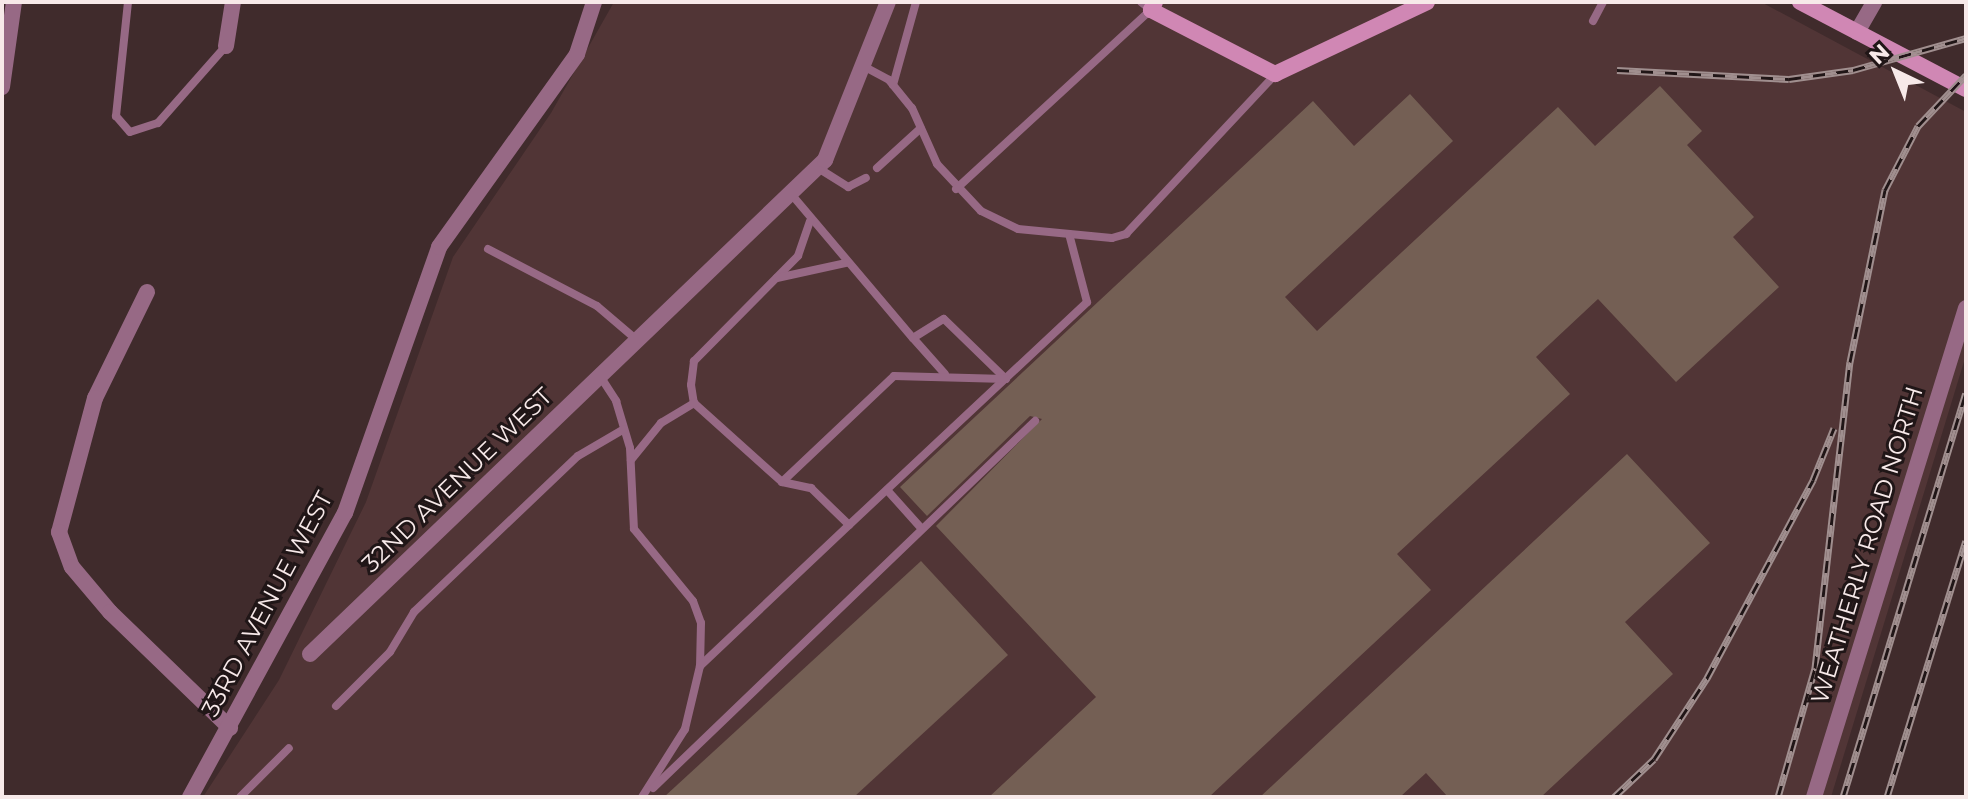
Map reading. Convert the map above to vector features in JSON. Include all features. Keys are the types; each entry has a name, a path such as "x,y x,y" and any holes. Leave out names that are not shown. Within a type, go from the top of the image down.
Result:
{"street":[{"path":"2,87 14,2"},
{"path":"226,46 233,2"},
{"name":"33RD AVENUE WEST","path":"190,797 345,513 439,247 577,54 594,2"},
{"name":"32ND AVENUE WEST","path":"310,654 818,168 865,67 888,2"},
{"path":"1149,5 1275,74 1427,2"},
{"path":"1800,2 1966,89"},
{"path":"1857,32 1874,2"},
{"path":"147,292 95,398 59,532 72,567 110,612 230,728"},
{"name":"WEATHERLY ROAD NORTH","path":"1814,797 1966,308"}],"lane":[{"path":"128,2 116,116 130,132 158,123 226,46"},
{"path":"893,85 916,2"},
{"path":"1593,21 1603,2"},
{"path":"956,189 1149,5"},
{"path":"865,67 893,85 956,189 981,211 1018,229 1069,234 1126,234 1275,74"},
{"path":"877,168 921,128"},
{"path":"818,168 848,187 866,178"},
{"path":"792,195 810,221 945,374"},
{"path":"810,221 798,256 694,361 694,403 782,482 811,488 849,525"},
{"path":"700,666 1089,300 1069,234"},
{"path":"488,249 597,306 638,341"},
{"path":"773,279 846,263"},
{"path":"913,338 944,319 1006,379"},
{"path":"782,482 894,376 945,374 1006,379"},
{"path":"600,376 624,429 630,461 634,529 693,601 701,623 700,666 685,729 653,788"},
{"path":"630,461 661,423 694,403"},
{"path":"642,797 1035,421"},
{"path":"336,706 390,652 414,612 578,456 624,429"},
{"path":"887,490 922,529"},
{"path":"240,797 289,748"}],"shaded area":[{"path":"614,2 1761,2 1966,112 1966,355 1831,797 203,797 279,680 366,502 453,257 551,113"}],"building":[{"path":"1660,86 1702,131 1687,145 1754,217 1733,237 1779,287 1676,382 1598,299 1536,357 1570,394 1397,554 1431,590 1209,797 989,797 1096,697 936,526 1042,419 1030,416 927,516 900,487 1313,101 1354,146 1410,94 1453,141 1285,297 1317,331 1558,107 1595,146"},
{"path":"1627,454 1710,543 1625,622 1673,674 1541,797 1448,797 1426,773 1400,797 1260,797"},
{"path":"921,561 1008,655 854,797 664,797"}],"railway":[{"path":"1617,70 1789,79 1853,70 1966,38"},
{"path":"1778,797 1815,668 1850,362 1885,190 1918,126 1966,75"},
{"path":"1843,797 1966,393"},
{"path":"1614,797 1654,759 1707,678 1813,480 1834,428"},
{"path":"1887,797 1966,541"}]}
